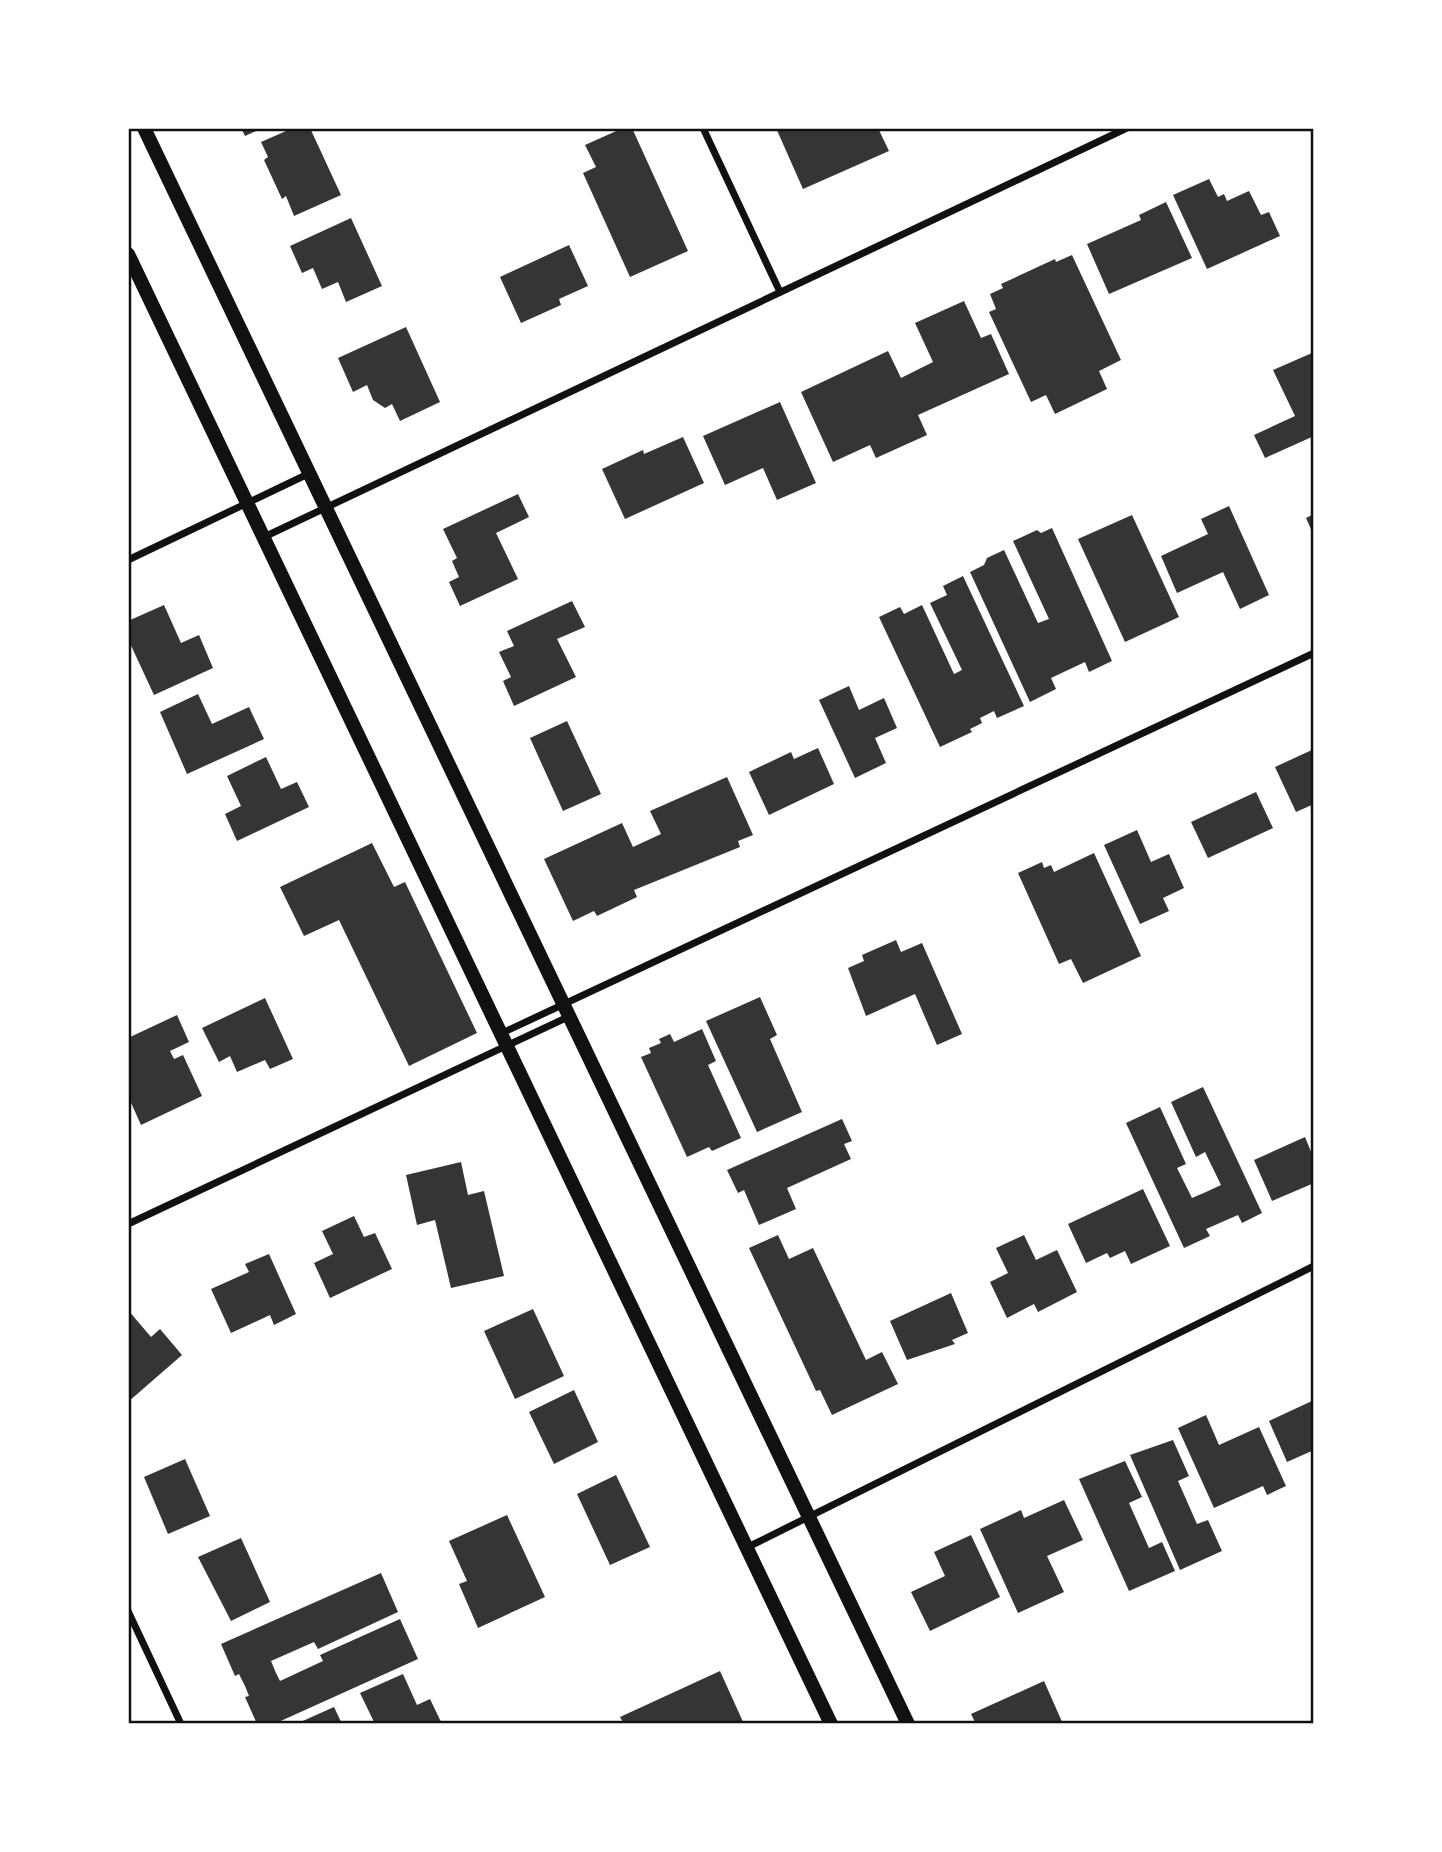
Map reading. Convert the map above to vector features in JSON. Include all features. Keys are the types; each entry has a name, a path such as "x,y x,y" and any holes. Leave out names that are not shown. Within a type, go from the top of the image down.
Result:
{"main road":[{"path":"144,128 908,1724"},
{"path":"128,254 831,1724"}],"street":[{"path":"703,128 780,292"},
{"path":"263,537 1127,128"},
{"path":"128,560 310,473"},
{"path":"128,1224 503,1040 1314,653"},
{"path":"503,1040 568,1010"},
{"path":"748,1547 1314,1265"},
{"path":"128,1611 181,1724"}],"building":[{"path":"241,128 263,128 245,136"},
{"path":"293,128 310,128 341,195 294,216 286,196 282,199 264,160 268,157 261,142"},
{"path":"623,128 632,128 688,251 630,277 583,173 596,167 585,145"},
{"path":"776,128 878,128 889,151 803,189"},
{"path":"1209,179 1218,197 1224,194 1227,201 1249,191 1261,215 1269,212 1280,236 1207,269 1173,195"},
{"path":"1166,202 1192,258 1109,294 1087,244 1141,220 1139,215"},
{"path":"351,218 382,286 346,302 338,282 322,289 313,268 302,273 290,246"},
{"path":"569,245 588,286 559,299 561,305 521,323 500,277"},
{"path":"1072,255 1121,360 1099,371 1107,389 1055,414 1046,395 1031,402 989,312 996,309 990,294 1003,288 1001,284 1055,259 1056,262"},
{"path":"964,301 981,338 991,334 1009,374 918,415 927,435 876,458 870,445 833,462 801,392 888,351 901,378 933,362 915,323"},
{"path":"406,327 440,402 400,421 392,404 385,408 373,400 367,385 353,392 338,358"},
{"path":"1312,353 1314,436 1265,458 1254,435 1295,416 1273,370"},
{"path":"780,402 816,483 777,500 763,468 725,485 703,436"},
{"path":"683,437 704,483 625,519 602,469 643,450 644,454"},
{"path":"518,494 529,517 496,533 518,579 460,606 449,582 459,577 452,561 457,558 443,529"},
{"path":"1229,506 1269,595 1240,609 1223,572 1177,593 1161,556 1208,534 1201,519"},
{"path":"1314,514 1314,536 1306,518"},
{"path":"1132,515 1179,617 1125,642 1078,539"},
{"path":"1052,528 1112,661 1089,672 1085,662 1051,678 1056,689 1030,702 970,572 984,565 987,558 1004,550 1038,623 1049,619 1013,541 1037,530 1041,533"},
{"path":"963,576 1024,706 997,718 994,711 980,718 982,723 970,729 972,732 940,747 879,617 900,607 904,614 922,605 954,674 962,670 930,603 947,595 943,586"},
{"path":"572,601 585,627 557,639 576,677 514,706 503,681 511,677 499,652 514,646 507,631"},
{"path":"164,605 181,643 199,635 213,668 154,695 128,639 128,621"},
{"path":"849,686 859,710 884,698 897,728 875,738 886,763 855,778 819,700"},
{"path":"198,694 212,724 249,707 264,739 187,774 160,712"},
{"path":"567,721 601,794 563,811 530,738"},
{"path":"818,748 834,784 769,815 749,772 791,752 794,759"},
{"path":"1314,749 1314,804 1296,812 1275,767"},
{"path":"266,757 281,789 297,782 309,807 237,841 225,814 241,806 227,776"},
{"path":"727,777 753,835 738,841 740,847 634,890 637,897 597,916 594,911 573,921 544,859 622,823 633,847 661,834 650,811"},
{"path":"1256,792 1273,828 1208,858 1191,822"},
{"path":"1137,830 1151,862 1169,854 1184,888 1163,898 1169,911 1140,924 1104,845"},
{"path":"372,843 394,887 405,882 477,1033 409,1066 339,920 304,936 280,887"},
{"path":"1094,853 1141,956 1083,983 1071,959 1059,964 1018,873 1042,862 1044,868 1051,865 1054,872"},
{"path":"896,940 901,952 922,943 962,1034 937,1045 915,994 866,1016 848,968 864,961 862,955"},
{"path":"760,997 777,1035 770,1039 802,1112 757,1132 706,1021"},
{"path":"265,998 293,1059 270,1069 265,1060 237,1072 230,1056 219,1062 202,1028"},
{"path":"177,1015 189,1042 170,1051 174,1059 183,1055 202,1096 141,1125 128,1096 128,1038"},
{"path":"702,1029 716,1061 708,1065 741,1138 712,1151 709,1147 687,1157 641,1057 651,1053 649,1048 661,1043 659,1039 670,1034 674,1042"},
{"path":"1203,1087 1262,1213 1242,1223 1238,1215 1206,1229 1210,1236 1184,1248 1126,1123 1160,1107 1186,1164 1177,1168 1192,1198 1221,1185 1205,1152 1196,1157 1171,1102"},
{"path":"842,1119 852,1141 844,1144 851,1159 787,1188 796,1209 759,1225 744,1190 738,1193 727,1170"},
{"path":"1305,1137 1314,1159 1314,1183 1272,1201 1254,1160"},
{"path":"461,1162 468,1195 484,1191 504,1276 451,1288 435,1220 417,1225 406,1175"},
{"path":"1143,1189 1170,1246 1131,1264 1125,1251 1110,1258 1107,1253 1086,1263 1068,1224"},
{"path":"354,1216 364,1237 375,1233 392,1269 330,1298 314,1263 333,1254 322,1231"},
{"path":"778,1235 789,1259 813,1248 866,1360 882,1352 898,1384 832,1415 820,1390 816,1391 749,1248"},
{"path":"1024,1235 1036,1260 1057,1250 1077,1292 1038,1312 1034,1304 1007,1318 990,1282 1008,1273 996,1248"},
{"path":"269,1254 296,1314 274,1325 270,1315 231,1333 211,1289 249,1272 245,1264"},
{"path":"951,1293 968,1333 952,1340 955,1344 907,1360 890,1321"},
{"path":"533,1309 564,1376 515,1399 484,1331"},
{"path":"128,1310 151,1337 160,1329 182,1355 128,1402"},
{"path":"574,1390 598,1442 554,1464 529,1412"},
{"path":"1314,1400 1314,1450 1287,1462 1269,1421"},
{"path":"1206,1415 1219,1445 1259,1427 1286,1486 1267,1495 1263,1486 1214,1508 1178,1428"},
{"path":"1173,1440 1189,1476 1178,1481 1197,1524 1208,1520 1222,1551 1180,1570 1130,1455"},
{"path":"185,1459 210,1516 168,1534 144,1477"},
{"path":"1125,1461 1142,1497 1129,1503 1149,1548 1162,1542 1175,1571 1129,1591 1079,1479"},
{"path":"616,1475 650,1547 610,1565 577,1494"},
{"path":"1064,1500 1083,1540 1047,1556 1064,1592 1018,1613 980,1529 1021,1510 1024,1518"},
{"path":"507,1515 545,1597 478,1628 459,1584 467,1581 449,1541"},
{"path":"971,1535 1000,1597 930,1631 911,1592 945,1576 934,1552"},
{"path":"241,1538 270,1602 231,1621 198,1557"},
{"path":"381,1573 398,1612 318,1649 314,1642 271,1661 276,1673 280,1681 323,1661 320,1655 400,1619 418,1659 274,1724 257,1724 245,1697 249,1696 245,1686 239,1674 235,1676 221,1644"},
{"path":"720,1671 744,1724 624,1724 620,1717"},
{"path":"403,1674 417,1705 430,1699 442,1724 375,1724 360,1693"},
{"path":"1044,1681 1063,1724 976,1724 971,1714"},
{"path":"334,1707 342,1724 296,1724"}]}
